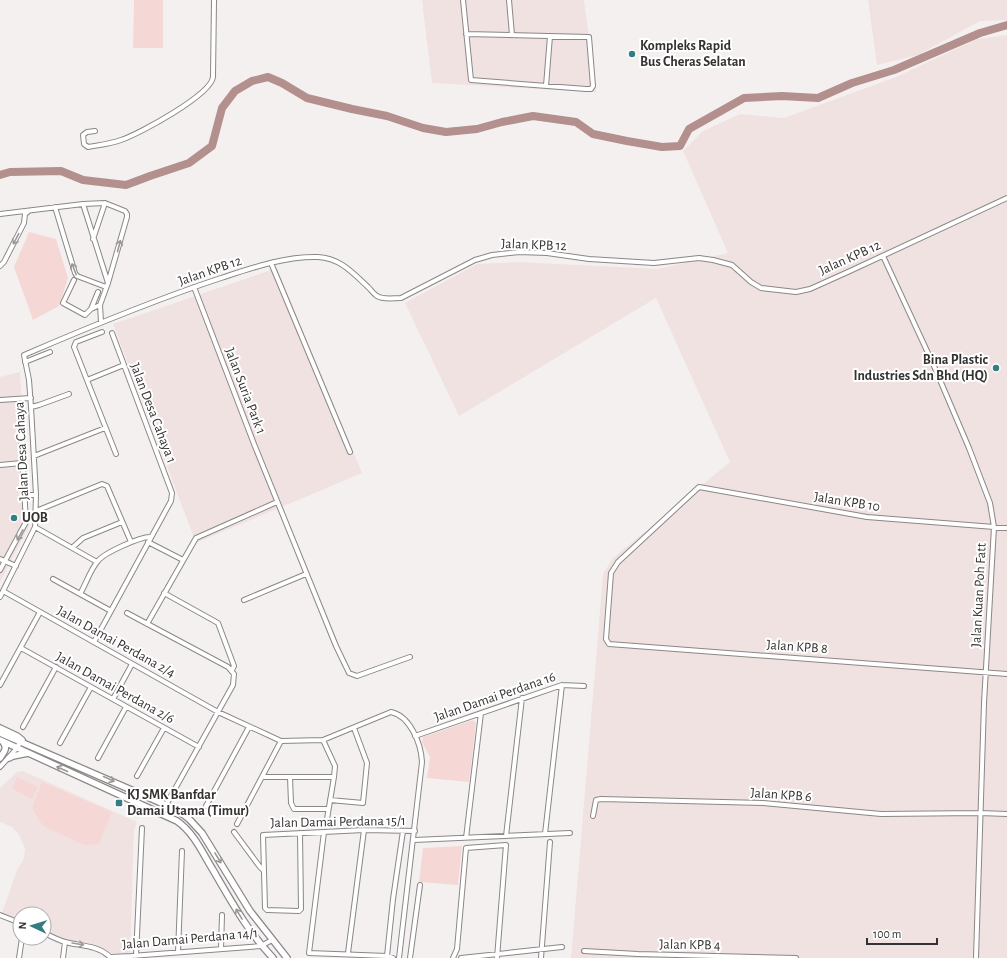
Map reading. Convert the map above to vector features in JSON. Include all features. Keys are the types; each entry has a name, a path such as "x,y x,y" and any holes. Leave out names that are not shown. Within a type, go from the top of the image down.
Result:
{"main road":[{"path":"0,728 17,736 27,744"},
{"path":"0,732 166,805 184,815 207,841 250,911 287,958"},
{"path":"2,741 177,821 188,829 242,919 261,946 273,958"},
{"path":"0,758 6,750 6,746 2,741"},
{"path":"8,758 28,753"},
{"path":"198,844 203,848 207,841"}],"street":[{"path":"95,131 87,132 83,135 84,144 88,147 119,141 170,115 190,102 211,83 213,77 214,0"},
{"path":"463,0 466,34 471,80 591,89 593,86 588,37 466,34"},
{"path":"509,0 512,35"},
{"path":"546,86 550,36"},
{"name":"Jalan KPB 12","path":"24,355 101,322 194,287 260,266 299,258 318,257 332,259 344,266 378,296 389,299 401,298 475,260 492,254 505,253 546,253 589,259 654,263 699,258 732,265 751,282 761,288 791,292 810,289 1007,198"},
{"path":"93,240 105,203"},
{"path":"0,214 83,204 105,203 125,211 127,214 112,272 100,305 101,322"},
{"path":"83,204 107,285"},
{"path":"55,207 75,273 77,276 107,285"},
{"path":"0,266 4,262 24,223 25,214 30,210"},
{"name":"Jalan Kuan Poh Fatt","path":"883,256 934,366 969,448 990,503 994,527 980,812 976,958"},
{"path":"271,263 350,452"},
{"path":"74,280 63,303 85,315 91,309 100,305"},
{"name":"Jalan Suria Park 1","path":"194,287 277,502 306,574 349,673 357,676 410,657"},
{"path":"91,309 98,292"},
{"path":"102,332 76,342 74,347 116,454"},
{"name":"Jalan Desa Cahaya 1","path":"112,333 172,493 171,500 151,537"},
{"path":"25,362 50,352"},
{"name":"Jalan Desa Cahaya","path":"0,597 35,527 36,495 31,398 24,355"},
{"path":"87,380 124,366"},
{"path":"31,407 69,394"},
{"path":"0,400 19,400 31,398"},
{"path":"0,570 25,526 19,400"},
{"path":"34,456 106,428"},
{"path":"0,465 22,463"},
{"path":"36,511 102,484 107,486 131,542"},
{"name":"Jalan KPB 10","path":"607,642 611,573 614,567 698,487 867,517 1007,528"},
{"path":"24,495 36,495"},
{"path":"147,624 196,538 277,502"},
{"path":"73,547 83,538 122,522"},
{"path":"35,527 73,547 97,562"},
{"path":"80,594 97,562 102,557 131,542 146,537 151,537"},
{"path":"94,642 151,537"},
{"path":"148,542 183,560"},
{"path":"0,559 16,566"},
{"path":"244,600 306,574"},
{"path":"53,579 111,611"},
{"name":"Jalan Damai Perdana 2/4","path":"3,591 218,712 281,741"},
{"path":"164,593 218,622 234,666 232,685 166,805"},
{"path":"0,686 40,612"},
{"path":"127,613 233,672"},
{"name":"Jalan KPB 8","path":"607,642 609,644 1007,674"},
{"name":"Jalan Damai Perdana 2/6","path":"21,648 199,747"},
{"path":"113,699 132,664"},
{"path":"23,727 56,667"},
{"path":"545,834 562,685"},
{"name":"Jalan Damai Perdana 16","path":"415,736 562,685 584,686"},
{"path":"60,743 91,687"},
{"path":"506,836 522,698"},
{"path":"98,758 126,707"},
{"path":"237,824 281,741 323,740 391,712 402,716 415,736 422,762 415,832 398,958"},
{"path":"466,838 481,713"},
{"path":"206,806 249,727"},
{"path":"137,776 164,728"},
{"path":"330,800 363,803 367,763 354,728"},
{"path":"0,767 8,758 18,740"},
{"path":"323,740 335,766 326,825"},
{"path":"0,758 14,747"},
{"path":"262,777 334,777"},
{"path":"290,777 291,803 296,810 328,809"},
{"name":"Jalan KPB 6","path":"593,816 596,800 601,799 763,804 881,814 980,812"},
{"path":"980,812 1007,814"},
{"path":"136,956 142,828"},
{"name":"Jalan Damai Perdana 15/1","path":"263,870 263,835 382,829 415,832"},
{"path":"348,954 364,830"},
{"path":"387,956 403,831"},
{"path":"234,832 263,870 265,908 267,910 299,911 301,909 300,833"},
{"path":"324,832 309,953 387,956 393,958"},
{"path":"414,840 570,834"},
{"path":"541,958 550,842"},
{"path":"453,958 457,949 466,848 506,845 498,956"},
{"path":"178,952 182,851"},
{"path":"410,958 420,885"},
{"path":"0,915 12,920"},
{"path":"221,949 222,915"},
{"path":"52,936 65,942 86,945 106,953 110,957"},
{"name":"Jalan Damai Perdana 14/1","path":"110,957 261,946 272,940"},
{"path":"63,958 65,942"},
{"path":"19,958 21,946"},
{"path":"461,958 498,956 562,947"},
{"name":"Jalan KPB 4","path":"584,951 638,954 796,958"}],"shaded area":[{"path":"134,0 163,0 163,48 133,48"},
{"path":"422,0 584,0 596,92 432,83"},
{"path":"868,0 1007,0 1007,20 980,21 918,55 877,65"},
{"path":"1007,35 1007,958 571,958 603,574 613,558 730,462 656,298 459,416 405,303 477,264 518,262 658,269 728,253 683,151 703,131 740,114 784,118 896,77 977,39"},
{"path":"29,232 56,239 68,278 59,306 33,320 14,267"},
{"path":"277,268 362,473 196,543 113,324"},
{"path":"20,372 29,526 0,582 0,377"},
{"path":"473,720 476,723 469,782 427,778 430,757 422,742 423,737"},
{"path":"23,771 137,822 134,830 130,953 108,953 86,943 68,941 52,934 52,906 12,906 12,917 2,913 17,870 24,858 25,848 19,835 12,827 0,822 0,788 17,772"},
{"path":"17,777 38,787 32,799 12,789"},
{"path":"42,782 112,812 99,844 84,845 43,826 32,808"},
{"path":"462,846 458,885 419,882 423,848"}],"waterway":[{"path":"0,175 10,172 61,171 83,180 126,185 189,163 212,146 222,108 235,91 252,81 268,77 282,83 307,98 387,116 423,128 446,132 477,129 533,116 576,122 593,134 627,141 662,147 680,146 689,129 744,98 782,96 818,98 852,83 894,70 980,33 1007,25"}],"place":[{"name":"Kompleks Rapid Bus Cheras Selatan","path":"632,54"},
{"name":"Bina Plastic Industries Sdn Bhd (HQ)","path":"996,368"},
{"name":"UOB","path":"14,518"},
{"name":"KJ SMK Banfdar Damai Utama (Timur)","path":"119,803"}]}
